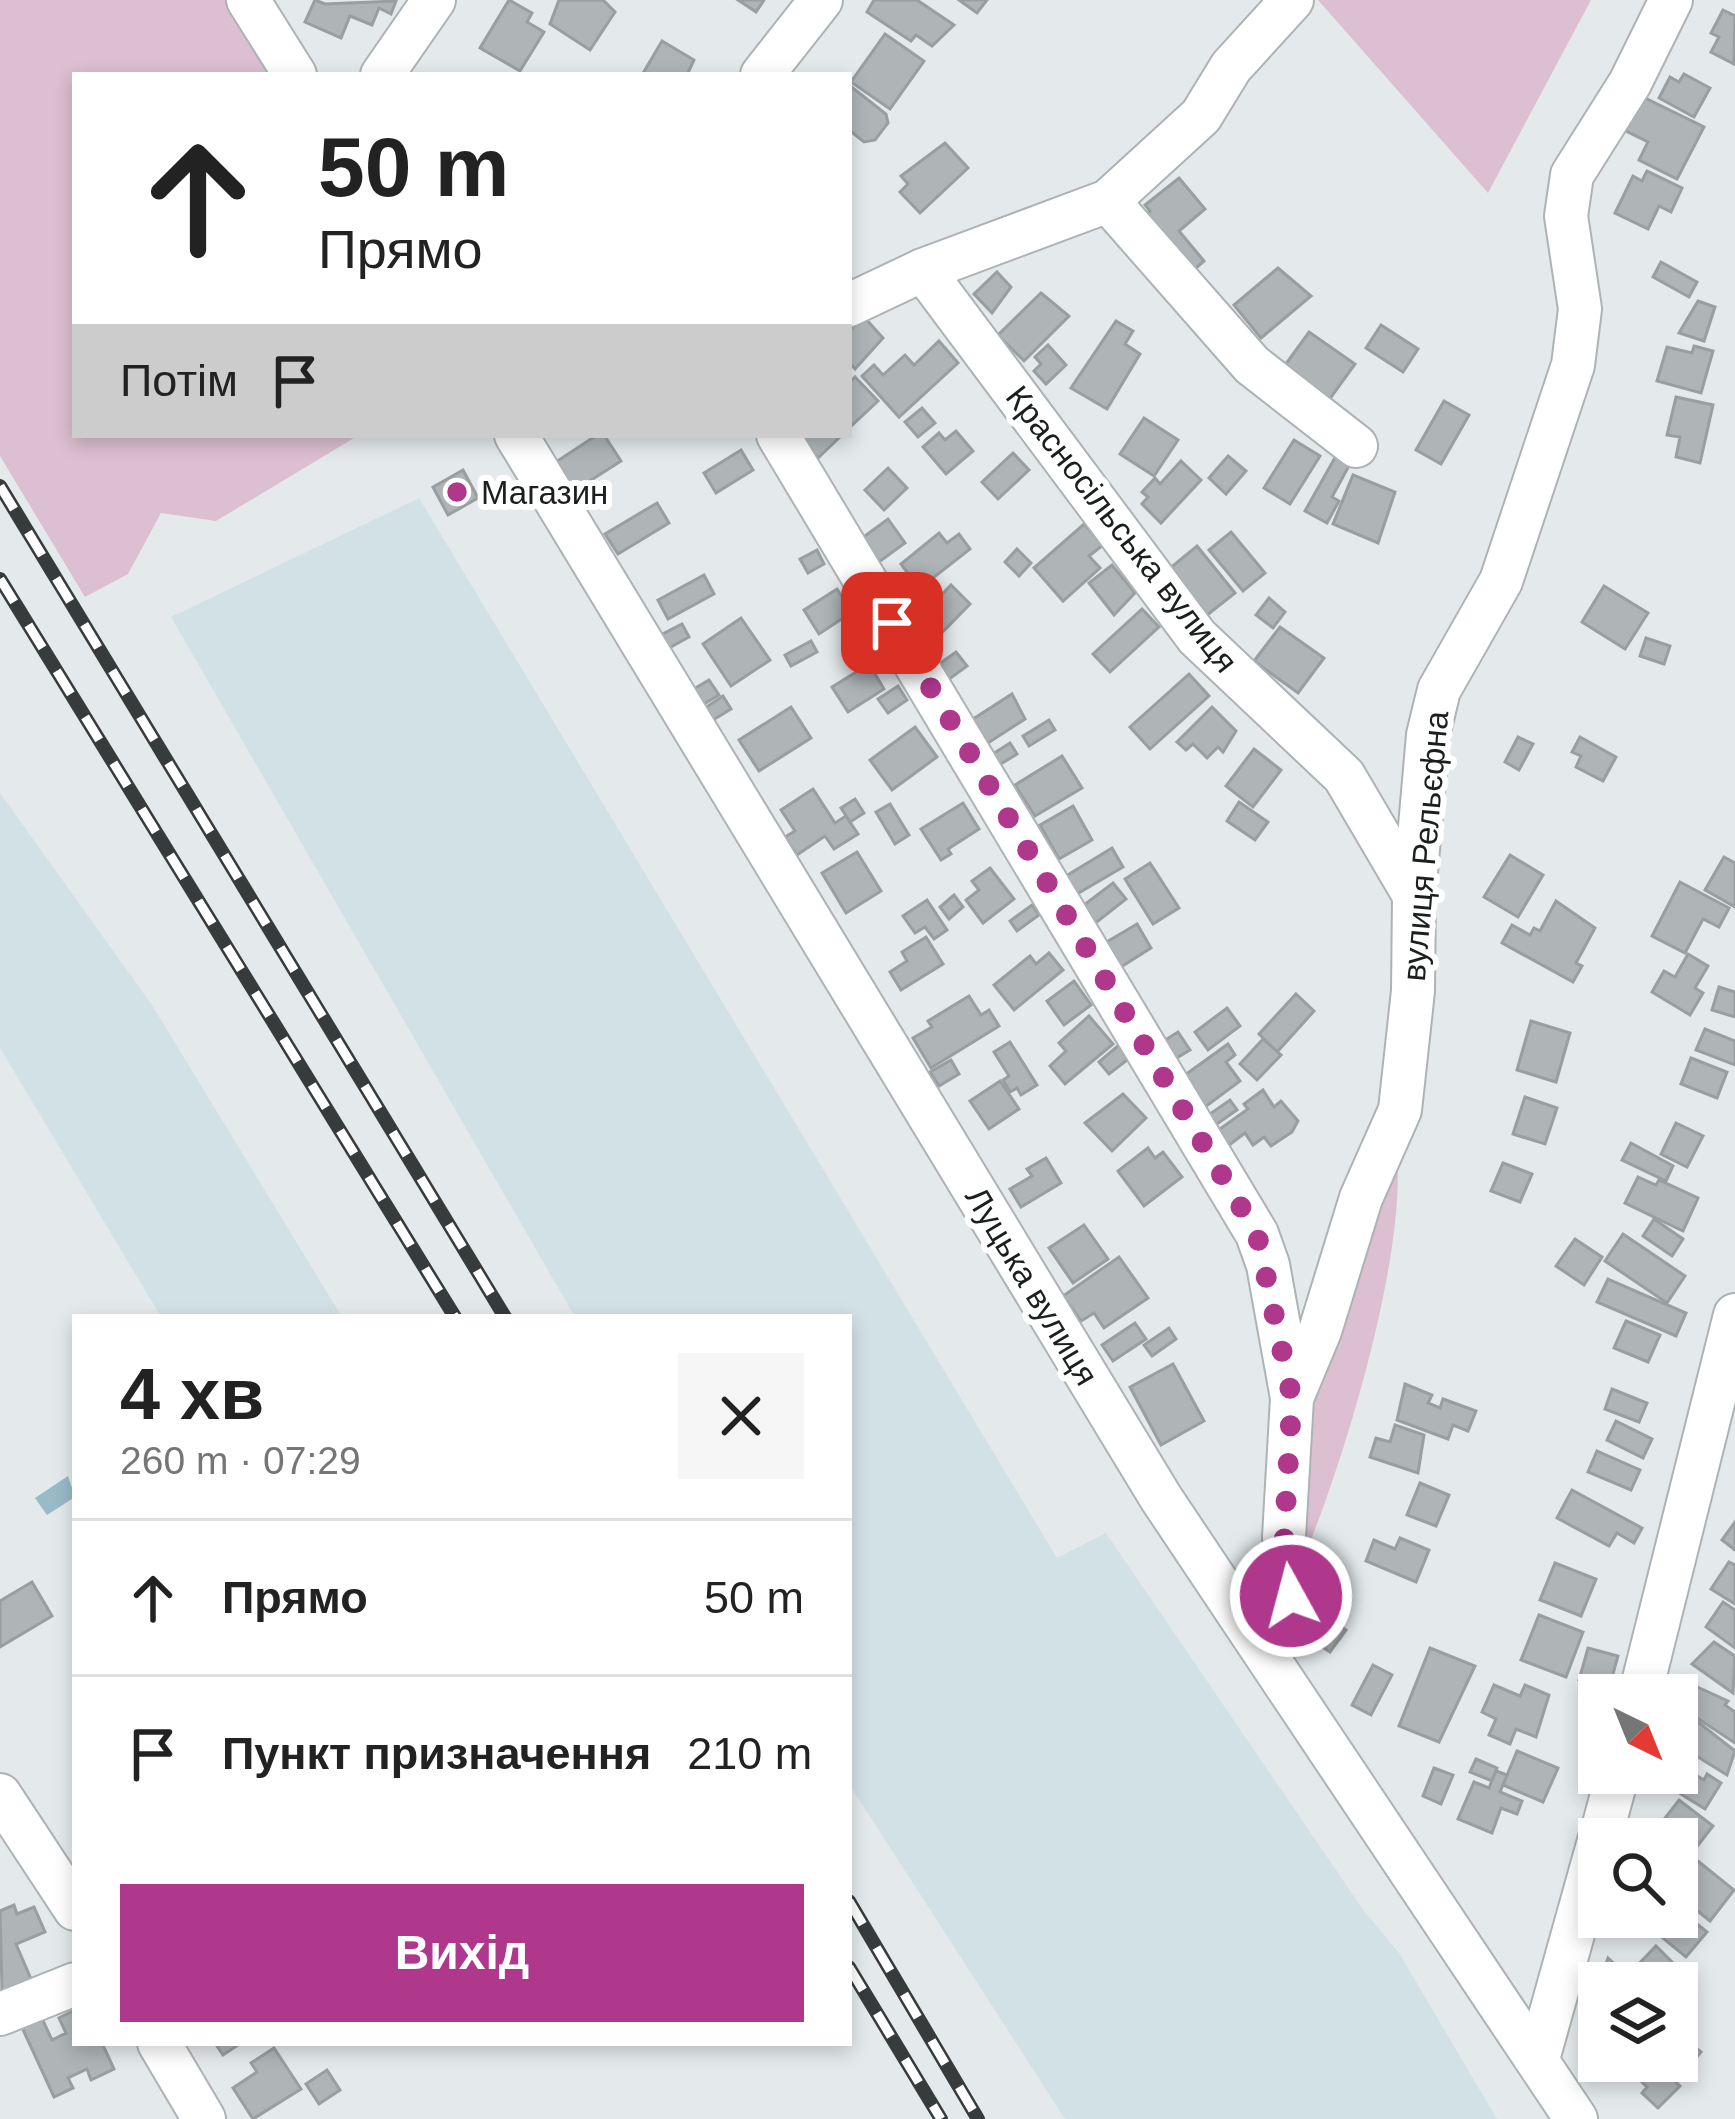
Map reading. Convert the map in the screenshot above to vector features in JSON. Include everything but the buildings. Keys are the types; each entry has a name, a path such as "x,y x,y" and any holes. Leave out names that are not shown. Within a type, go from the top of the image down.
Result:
{"street":[{"path":"248,0 293,72"},
{"path":"384,72 434,0"},
{"path":"764,72 821,0"},
{"path":"852,304 923,270 1108,201 1201,116 1231,67 1292,0"},
{"name":"вулиця Рельєфна","path":"1265,1650 1291,1596 1284,1537 1292,1398 1320,1331 1361,1198 1400,1110 1413,991 1414,895 1428,735 1439,690 1502,580 1573,365 1580,309 1566,216 1572,175 1630,83 1671,0"},
{"path":"1108,201 1252,365 1356,446"},
{"name":"Красносільська вулиця","path":"923,270 1197,637 1344,776 1414,895"},
{"name":"Луцька вулиця","path":"518,438 1161,1498 1576,2119"},
{"path":"780,438 1257,1234 1292,1398"},
{"path":"1645,1674 1735,1315"},
{"path":"0,1795 72,1905"},
{"path":"1538,2059 1578,1915"},
{"path":"0,2014 72,1985"},
{"path":"160,2046 204,2119"}],"shaded area":[{"path":"0,0 227,0 270,72 72,72 72,438 354,438 216,521 161,513 128,574 85,597 0,456"},
{"path":"1318,0 1591,0 1488,193"},
{"path":"419,498 1057,1558 1106,1533 1364,1911 1399,1953 1497,2119 1065,2119 852,1789 852,1314 573,1314 171,617"},
{"path":"0,793 152,1005 340,1314 159,1314 0,1048"},
{"path":"1396,1147 1398,1191 1392,1243 1368,1362 1333,1480 1297,1573 1301,1403"}],"water":[{"path":"68,1476 72,1499 47,1515 35,1498"}],"railway":[{"path":"0,486 503,1314"},
{"path":"0,579 453,1314"},
{"path":"852,1906 978,2119"},
{"path":"852,1972 941,2119"}],"place":[{"name":"Магазин","path":"457,492"}],"route":[{"path":"892,623 1257,1234 1268,1264 1292,1398 1284,1537 1291,1596"}]}
